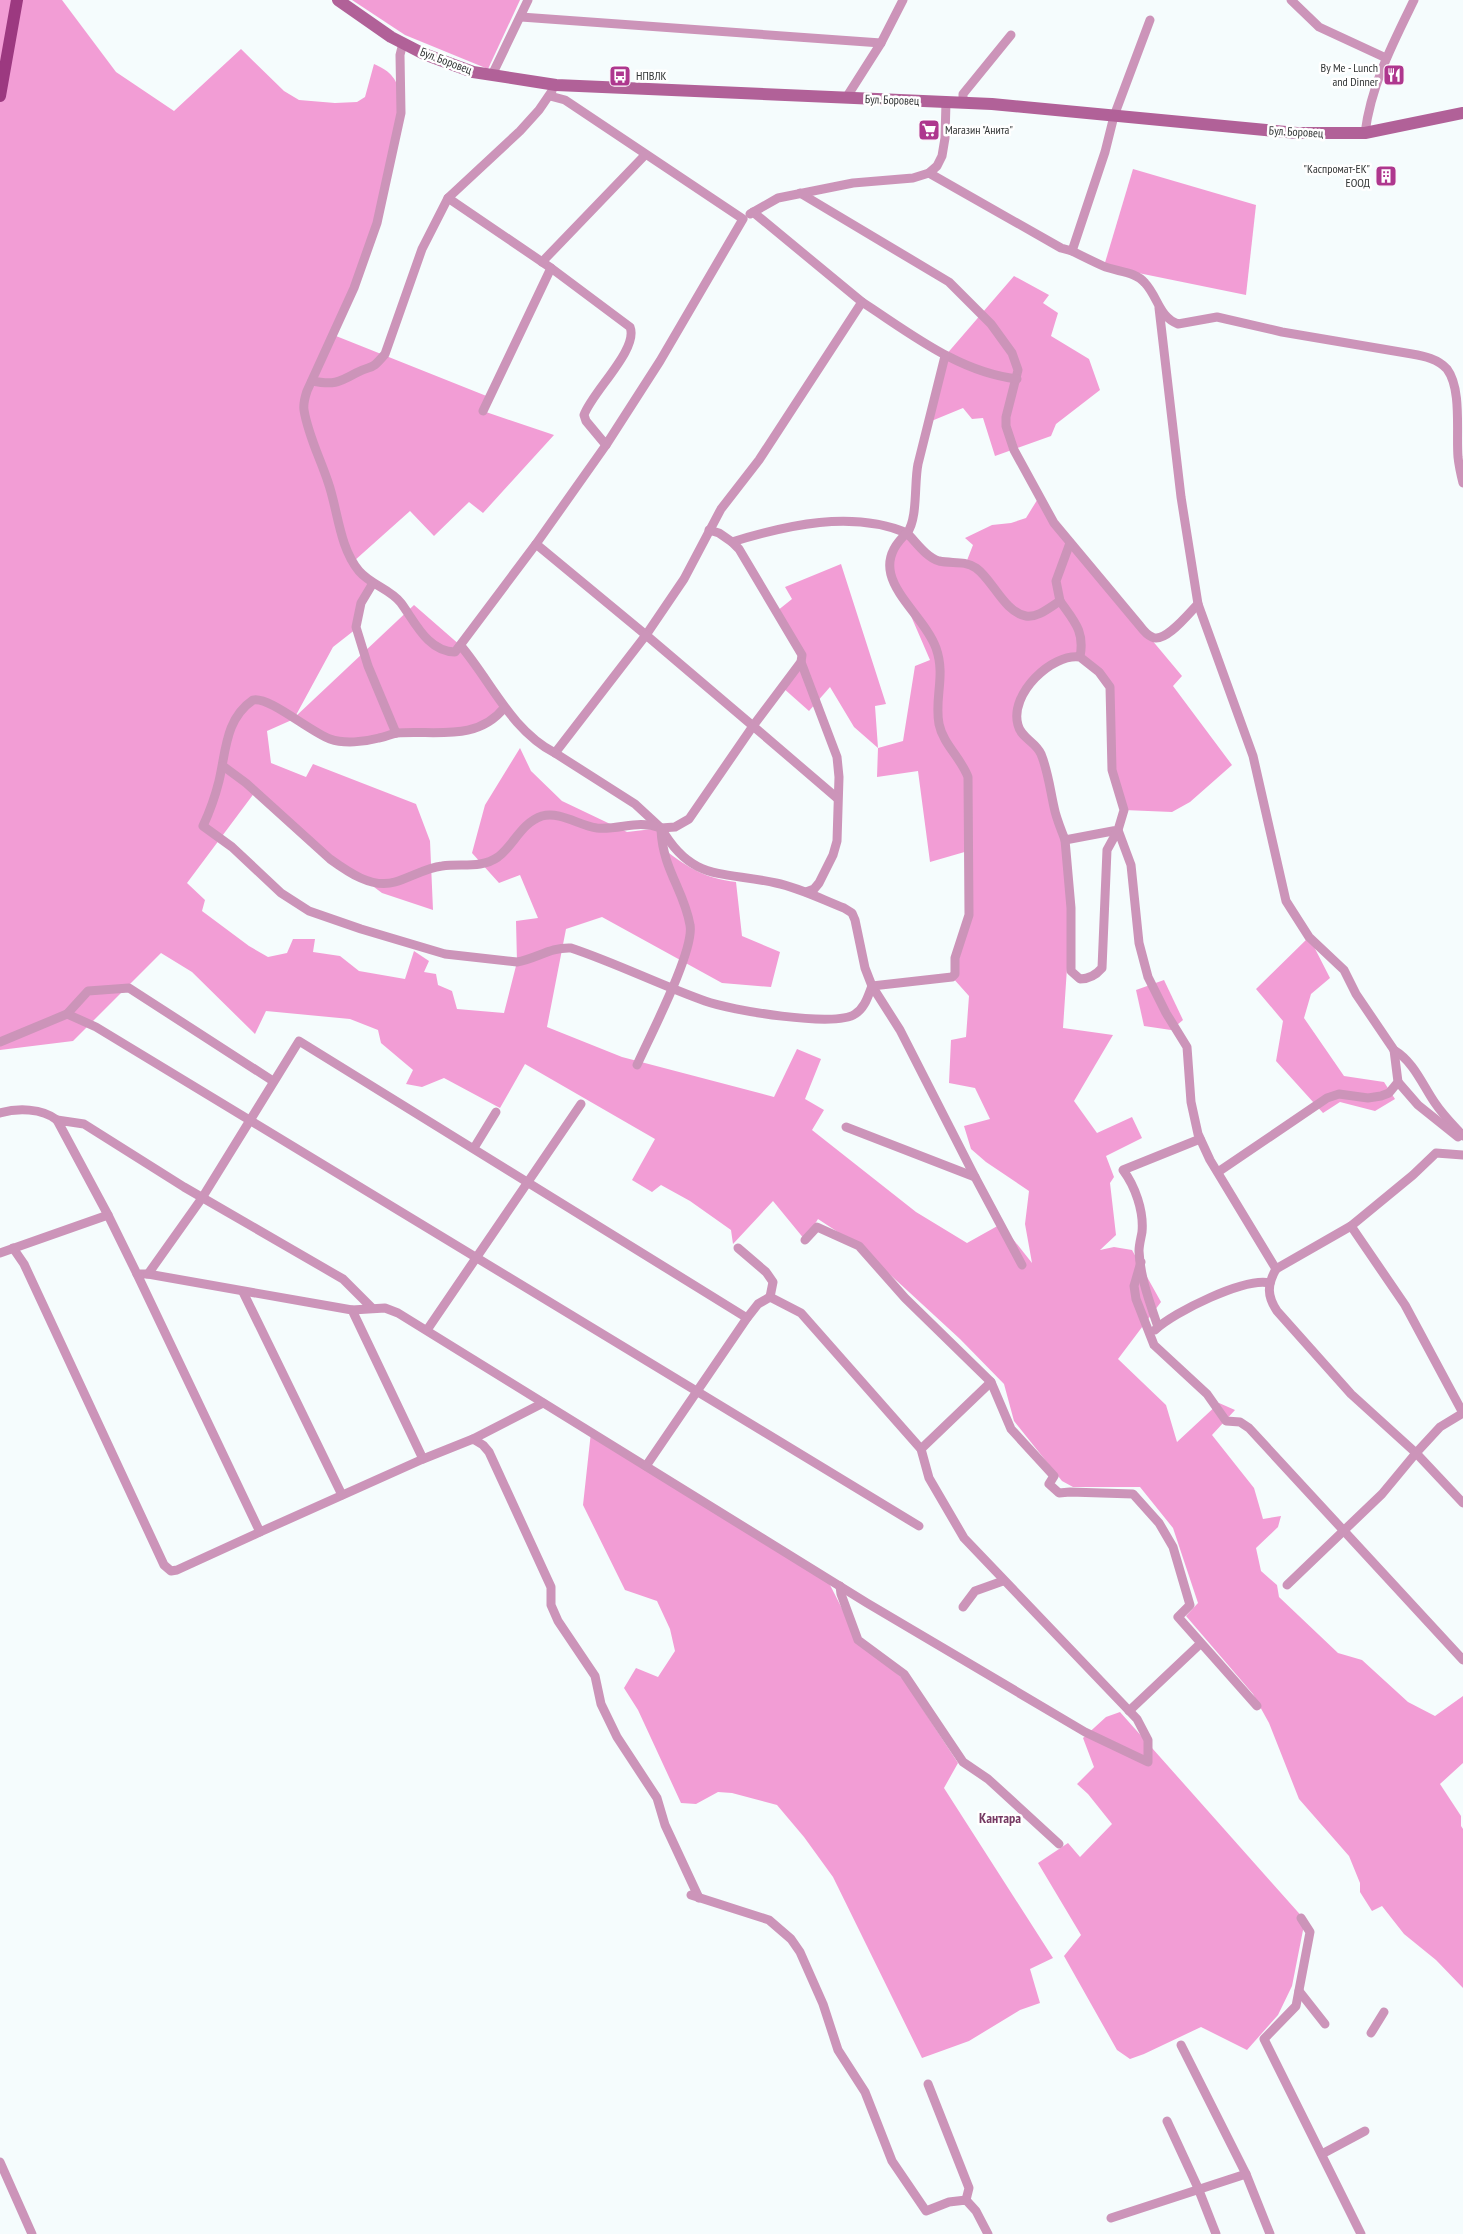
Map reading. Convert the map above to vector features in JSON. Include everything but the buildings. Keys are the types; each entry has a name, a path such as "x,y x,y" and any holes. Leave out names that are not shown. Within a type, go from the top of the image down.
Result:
{"main road":[{"path":"0,96 18,0"}],"street":[{"name":"Бул. Боровец","path":"338,0 365,20 403,43 473,72 553,90 946,102 1297,133 1365,133 1463,113"},
{"path":"492,75 528,0"},
{"path":"846,98 881,43 903,0"},
{"path":"1292,0 1319,27 1386,58"},
{"path":"1365,133 1374,92 1386,58 1414,0"},
{"path":"521,17 881,43"},
{"path":"1072,251 1105,152 1114,116 1150,20"},
{"path":"962,103 963,94 1011,35"},
{"path":"403,43 400,55 400,113 377,223 354,288 329,337 304,399 307,423 329,484 344,542 358,570 401,602 424,636 446,652 455,652 461,646 606,445 660,361 743,219 778,198 853,183 912,178 929,173 937,166 942,156 946,138 946,102"},
{"path":"312,381 330,384 344,381 358,371 374,368 384,354 422,249 448,198 514,136 553,90 646,155 743,219"},
{"path":"542,262 646,155"},
{"path":"929,173 1061,248 1104,266 1136,275 1150,288 1159,308 1167,318 1178,324 1217,317 1290,334 1426,357 1441,364 1447,370 1454,386 1460,408 1458,457 1463,483"},
{"path":"800,193 949,282 972,303 1006,344 1016,363 1017,380 1007,407 1006,426 1008,435 1049,514 1110,592 1152,637 1161,638 1167,634 1198,604"},
{"path":"448,198 625,321 632,332 629,345 584,415 586,421 606,445"},
{"path":"753,212 862,302 946,356 984,372 1017,380"},
{"path":"483,411 551,268"},
{"path":"555,753 646,634 684,579 709,530 737,486 759,460 862,302"},
{"path":"1159,308 1180,496 1198,604 1254,756 1286,901 1309,937 1344,970 1356,994 1394,1050 1414,1069 1436,1104 1463,1137"},
{"path":"872,986 952,977 955,974 957,950 969,914 968,777 948,745 939,723 941,672 936,648 921,621 907,606 890,572 892,551 907,534 913,521 915,480 918,464 946,356"},
{"path":"732,542 769,531 836,521 880,524 907,534 931,557 939,561 966,563 977,569 1019,614 1033,616 1060,601"},
{"path":"223,766 246,783 330,859 345,870 379,884 393,882 443,865 458,866 490,861 499,856 520,832 543,816 555,815 582,825 597,828 624,827 641,823 661,828 675,827 689,819 753,726 801,662 802,655 739,549 719,533 709,530"},
{"path":"1070,543 1056,581 1060,601 1080,631 1082,647 1080,657"},
{"path":"536,544 646,634 837,798"},
{"path":"373,583 360,603 356,627 368,666 396,733"},
{"path":"461,646 480,669 504,708 531,737 636,804 661,828 670,843 699,869 776,883 806,892 852,914 855,920 865,968 872,986 900,1030 1022,1265"},
{"path":"1075,656 1080,657 1099,672 1110,687 1112,770 1124,810 1118,830 1107,850 1104,960 1097,973 1080,980 1071,972 1071,908 1065,840 1054,809 1040,752 1021,732 1017,715 1020,695 1030,682 1055,664 1075,656"},
{"path":"801,662 837,757 839,778 837,841 833,855 819,883 814,889 806,892"},
{"path":"504,708 490,722 473,729 441,734 396,733 376,739 358,741 330,739 264,700 258,699 246,704 234,720 214,798 203,826 232,847 281,893 309,911 405,943 460,957 517,962 528,960 548,950 571,948 714,1004 798,1018 831,1020 854,1015 866,1002 872,986"},
{"path":"637,1065 672,988 691,933 685,909 662,851 661,828"},
{"path":"1065,840 1118,830"},
{"path":"1118,830 1131,865 1138,930 1148,977 1166,1014 1187,1048 1192,1109 1200,1139 1276,1269"},
{"path":"0,1042 68,1014 88,991 129,988 273,1081"},
{"path":"68,1014 114,1037 919,1526"},
{"path":"148,1274 202,1198 299,1041 747,1318"},
{"path":"1394,1050 1398,1082 1418,1105 1438,1122 1458,1137 1463,1137"},
{"path":"1218,1172 1327,1098 1339,1094 1368,1098 1381,1096 1389,1093 1398,1082"},
{"path":"427,1330 529,1183 581,1104"},
{"path":"0,1113 22,1109 39,1112 57,1120 84,1124 202,1198 343,1279 372,1308"},
{"path":"474,1148 496,1112"},
{"path":"57,1120 108,1215 260,1532"},
{"path":"846,1127 975,1177"},
{"path":"1158,1327 1146,1294 1141,1262 1142,1222 1132,1181 1124,1170 1200,1139"},
{"path":"1463,1154 1436,1152 1413,1175 1350,1226 1276,1269 1270,1283 1268,1295 1277,1311 1351,1394 1416,1453 1463,1503"},
{"path":"0,1252 108,1215"},
{"path":"1287,1584 1382,1494 1440,1427 1463,1413 1405,1305 1350,1226"},
{"path":"805,1240 817,1227 859,1246 905,1298 990,1382 1011,1429 1054,1476 1049,1484 1059,1494 1070,1492 1133,1494 1159,1523 1173,1547 1190,1605 1178,1617 1257,1706"},
{"path":"13,1248 24,1264 164,1565 171,1571 177,1570 422,1459 473,1439 543,1403"},
{"path":"646,1466 747,1318 758,1304 770,1297 773,1282 766,1272 738,1248"},
{"path":"1141,1262 1134,1286 1136,1299 1154,1345 1207,1394 1226,1421 1240,1422 1249,1428 1463,1660"},
{"path":"137,1274 148,1274 352,1310 385,1308 398,1313 840,1586 1085,1732 1148,1762 1148,1740 1137,1719 1057,1634 1003,1581 964,1538 928,1478 921,1449 801,1313 770,1297"},
{"path":"1154,1345 1152,1335 1158,1327 1180,1313 1237,1287 1256,1281 1270,1283"},
{"path":"243,1292 342,1495"},
{"path":"352,1310 422,1459"},
{"path":"921,1449 990,1382"},
{"path":"473,1439 483,1444 490,1452 551,1587 551,1605 558,1622 595,1676 601,1704 617,1737 657,1798 695,1896 770,1920 791,1939 800,1952 823,2004 838,2050 865,2092 892,2161 902,2176 926,2211 949,2202 966,2200"},
{"path":"963,1607 975,1592 1003,1581"},
{"path":"840,1586 841,1594 858,1640 904,1674 963,1762 988,1779 1060,1844"},
{"path":"1129,1711 1200,1644"},
{"path":"1301,1918 1310,1932 1296,2006 1264,2039 1361,2234"},
{"path":"1299,1991 1325,2024"},
{"path":"1371,2033 1384,2012"},
{"path":"1181,2045 1246,2174 1270,2234"},
{"path":"928,2084 969,2188 966,2200"},
{"path":"1167,2121 1198,2188 1216,2234"},
{"path":"1322,2154 1365,2131"},
{"path":"0,2162 32,2234"},
{"path":"1111,2218 1198,2188 1246,2174"},
{"path":"966,2200 976,2211 988,2234"}],"shaded area":[{"path":"0,0 62,0 116,72 174,111 241,49 284,91 299,100 335,103 357,102 365,97 374,64 389,73 398,86 401,98 385,191 336,336 489,397 483,411 554,435 483,513 469,502 434,536 410,511 354,561 369,580 356,629 333,647 295,717 414,605 461,646 504,708 480,727 341,741 294,719 267,731 271,763 306,777 313,764 416,804 430,841 433,910 382,893 362,878 345,869 255,792 187,883 205,900 202,911 249,946 268,957 287,953 293,939 315,939 313,952 340,956 359,971 405,979 414,951 429,961 424,972 436,974 438,985 452,991 457,1009 504,1013 517,962 516,921 538,918 520,875 499,883 472,853 485,805 520,748 531,771 562,801 627,832 661,828 665,850 674,857 698,872 736,882 742,936 780,952 771,987 722,983 602,917 566,929 547,1027 622,1057 774,1097 797,1049 821,1059 805,1099 824,1110 812,1130 916,1212 967,1243 1001,1224 1032,1263 1025,1224 1029,1191 986,1162 971,1149 964,1126 990,1119 975,1088 949,1083 951,1040 966,1037 969,996 952,977 965,932 968,851 930,862 918,771 877,777 878,748 903,741 915,666 930,660 889,565 907,533 931,557 966,563 973,545 965,538 992,525 1011,523 1026,518 1039,497 1054,523 1182,676 1173,686 1232,765 1190,802 1172,812 1124,810 1112,770 1110,687 1081,657 1055,664 1024,688 1018,725 1033,741 1065,840 1071,908 1063,1028 1113,1035 1074,1101 1097,1133 1132,1117 1142,1138 1106,1156 1114,1177 1110,1183 1116,1235 1100,1250 1114,1247 1132,1250 1161,1302 1118,1359 1166,1405 1177,1442 1219,1403 1235,1410 1212,1435 1254,1488 1263,1519 1281,1516 1278,1527 1256,1548 1261,1571 1277,1585 1279,1597 1338,1653 1362,1660 1408,1702 1435,1716 1463,1696 1463,1763 1440,1784 1461,1816 1461,1826 1463,1829 1463,1988 1436,1960 1404,1934 1382,1906 1372,1911 1360,1892 1360,1883 1349,1856 1299,1799 1269,1723 1253,1694 1186,1616 1198,1603 1173,1528 1140,1487 1073,1487 1062,1481 1014,1421 1004,1384 960,1339 859,1246 818,1219 805,1240 773,1201 733,1244 731,1230 690,1201 661,1185 652,1192 632,1180 655,1139 525,1064 500,1108 444,1078 422,1087 406,1084 413,1070 381,1043 378,1030 350,1019 266,1011 255,1034 192,972 161,953 73,1041 0,1050"},
{"path":"352,0 520,0 488,69 405,35"},
{"path":"1133,169 1256,205 1246,295 1104,266"},
{"path":"1014,276 1049,295 1043,303 1058,313 1051,336 1089,359 1100,390 1056,424 1051,436 995,456 983,418 972,419 963,408 929,422 945,356"},
{"path":"841,564 886,704 875,706 878,748 854,727 830,687 809,711 782,687 801,662 777,611 792,599 785,587"},
{"path":"1309,937 1330,978 1311,994 1304,1018 1344,1076 1384,1082 1395,1099 1375,1111 1340,1102 1323,1113 1276,1061 1283,1021 1256,989"},
{"path":"1164,980 1183,1020 1171,1030 1144,1026 1136,990"},
{"path":"591,1432 828,1581 858,1640 903,1679 958,1763 944,1788 1053,1958 1030,1969 1040,2003 1020,2010 969,2041 922,2058 833,1877 804,1837 777,1805 732,1793 718,1792 696,1804 681,1803 638,1710 624,1688 636,1668 658,1677 675,1651 670,1629 657,1601 625,1590 583,1505"},
{"path":"1120,1712 1305,1920 1292,1986 1278,2015 1247,2050 1201,2027 1130,2059 1117,2050 1064,1956 1081,1935 1038,1863 1068,1843 1080,1857 1112,1824 1088,1794 1077,1784 1094,1767 1083,1738 1106,1717"}],"place":[{"name":"By Me - Lunch and Dinner","path":"1394,75"},
{"name":"НПВЛК","path":"620,76"},
{"name":"Магазин \"Анита\"","path":"929,130"},
{"name":"\"Каспромат-ЕК\" ЕООД","path":"1386,176"}],"district":[{"name":"Кантара","path":"1000,1818"}]}
